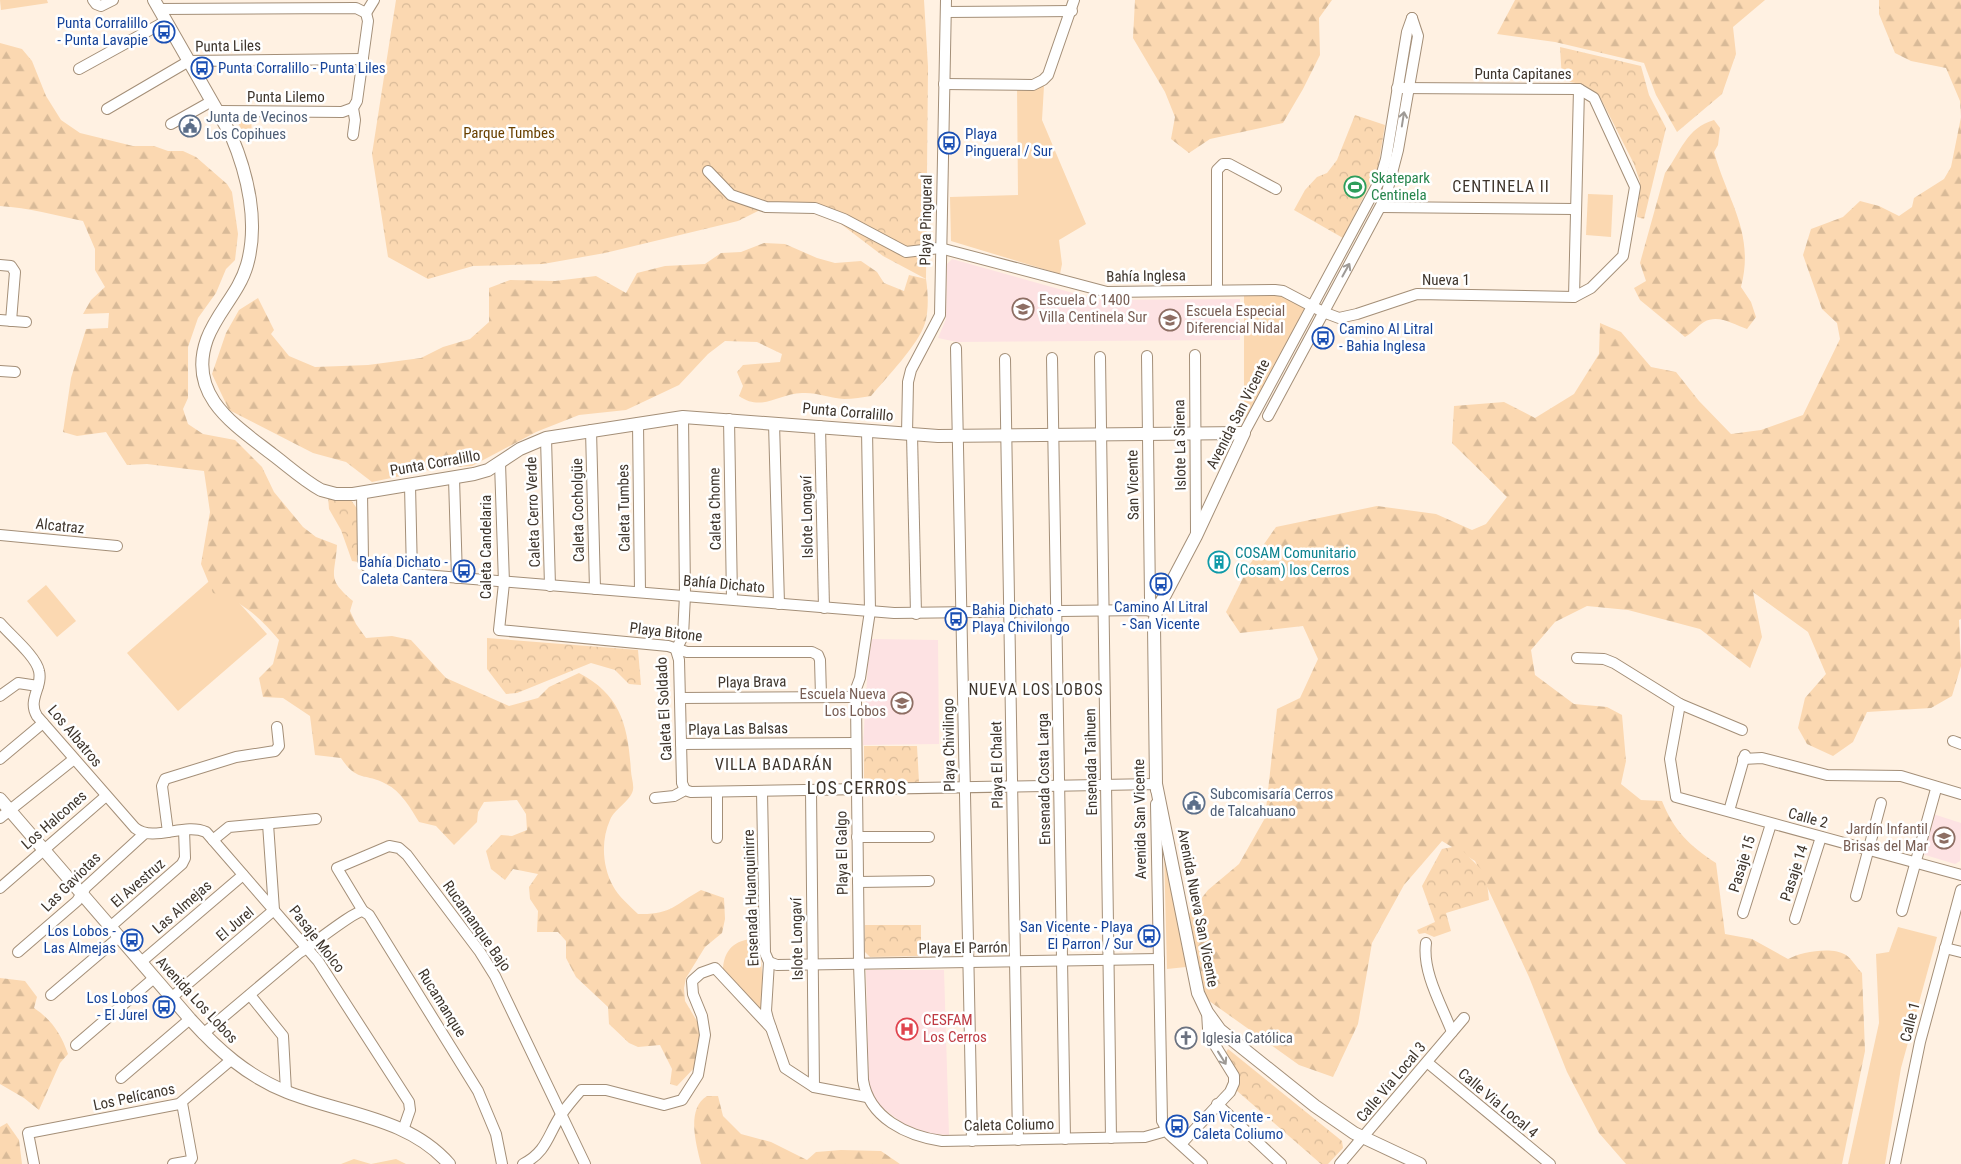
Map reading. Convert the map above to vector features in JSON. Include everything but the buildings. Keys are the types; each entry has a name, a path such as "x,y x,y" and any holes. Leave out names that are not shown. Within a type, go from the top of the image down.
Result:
{"street":[{"path":"93,0 101,6 113,0"},
{"path":"366,13 374,0"},
{"name":"Playa Pingueral","path":"916,614 908,382 911,370 940,315 946,0"},
{"path":"944,84 1033,85 1043,80 1057,54 1074,0"},
{"path":"156,5 335,4 359,8 366,13 368,21 357,101 353,108 355,120 353,135"},
{"name":"Punta Corralillo","path":"156,5 231,136 242,167 248,195 252,236 244,276 212,329 205,347 202,366 207,389 215,404 235,426 314,486 336,494 362,492 482,473 520,449 546,438 683,417 958,436 1244,433"},
{"path":"946,12 1072,11"},
{"name":"Avenida San Vicente","path":"1166,1131 1162,1116 1154,626 1156,612 1196,536 1244,433 1380,180 1386,159 1407,32 1412,18 1418,36 1392,180 1381,207 1268,416"},
{"path":"79,69 166,21"},
{"name":"Punta Liles","path":"107,109 189,61 363,58"},
{"name":"Punta Capitanes","path":"1397,88 1579,89 1594,98 1635,186 1623,256 1591,288 1574,296"},
{"path":"1574,296 1574,209 1579,89"},
{"name":"Punta Lilemo","path":"171,124 215,106 342,112 353,108"},
{"path":"1217,289 1217,170 1223,164 1230,164 1276,189"},
{"path":"708,171 731,195 766,207 816,208 844,219 906,252 940,248"},
{"path":"1381,207 1574,209"},
{"name":"Bahía Inglesa","path":"940,248 1095,291 1217,289 1283,291 1323,312"},
{"path":"0,265 12,266 15,272 11,320"},
{"name":"Nueva 1","path":"1323,312 1346,318 1417,294 1574,296"},
{"path":"0,320 26,322"},
{"name":"Playa Chivilingo","path":"956,348 972,1141"},
{"name":"Islote La Sirena","path":"1195,355 1196,536"},
{"name":"San Vicente","path":"1147,356 1150,599 1156,612"},
{"name":"Ensenada Taihuen","path":"1100,357 1111,1138"},
{"name":"Ensenada Costa Larga","path":"1052,358 1065,1139"},
{"name":"Playa El Chalet","path":"1005,359 1018,1140"},
{"path":"0,371 15,372"},
{"name":"Caleta El Soldado","path":"683,417 686,595 683,636 676,650 679,660 682,783 685,790"},
{"name":"Caleta Chome","path":"729,419 732,599"},
{"name":"Caleta Tumbes","path":"638,423 640,592"},
{"path":"774,423 780,604"},
{"name":"Islote Longaví","path":"820,426 824,608"},
{"name":"Caleta Cocholgüe","path":"591,430 594,589"},
{"name":"Playa El Galgo","path":"867,430 870,611 860,678 853,698 856,702 859,964 863,1080 867,1098"},
{"name":"Caleta Cerro Verde","path":"546,438 550,586"},
{"name":"Caleta Candelaria","path":"499,630 504,583 500,463"},
{"path":"454,478 457,578"},
{"path":"410,485 412,574"},
{"name":"Bahía Dichato","path":"362,492 364,563 375,571 504,583 686,595 824,608 916,614 1156,612"},
{"name":"Alcatraz","path":"0,535 117,546"},
{"name":"Los Albatros","path":"2,629 36,664 40,672 33,706 43,722 135,828 145,833"},
{"name":"Playa Bitone","path":"499,630 668,646 687,652 815,653 820,660 821,696"},
{"path":"1577,658 1604,659 1614,663 1680,704 1742,730"},
{"path":"0,696 18,683 38,686"},
{"name":"Playa Brava","path":"680,698 821,696 853,698"},
{"name":"Calle 2","path":"1680,704 1670,759 1676,797 1961,875"},
{"path":"0,759 43,722"},
{"path":"168,832 162,786 165,779 236,758 276,751 278,746 277,727"},
{"name":"Playa Las Balsas","path":"681,744 856,743"},
{"path":"1728,811 1744,756 1762,758 1828,775 1901,776 1936,789 1961,794"},
{"path":"5,814 74,759"},
{"path":"655,798 674,796 685,790 717,792 1156,784"},
{"name":"Avenida Nueva San Vicente","path":"1156,784 1198,993 1207,1012 1224,1033 1338,1122 1420,1164"},
{"path":"1902,911 1936,789"},
{"name":"Islote Longaví","path":"811,790 814,1087"},
{"name":"Ensenada Huanquinirre","path":"762,791 765,953 768,962 768,1003 766,1011 771,1028"},
{"path":"717,792 717,838"},
{"name":"Los Halcones","path":"0,888 106,796"},
{"name":"Avenida Los Lobos","path":"0,799 5,814 43,850 203,1034 231,1060 256,1077 286,1091 403,1130 432,1147 449,1164"},
{"path":"1856,896 1881,803"},
{"path":"213,840 230,827 316,819"},
{"name":"El Jurel","path":"171,998 274,910 268,824"},
{"name":"Pasaje 15","path":"1743,912 1771,824"},
{"name":"Pasaje Molco","path":"145,833 184,830 202,831 213,840 243,874 323,968 410,1102 410,1110 403,1130"},
{"name":"El Avestruz","path":"110,927 182,864 185,858 184,830"},
{"name":"Las Gaviotas","path":"18,952 77,901 86,887 145,833"},
{"path":"857,837 929,837"},
{"name":"Pasaje 14","path":"1795,918 1821,837"},
{"name":"Rucamanque Bajo","path":"337,868 389,846 399,848 407,855 480,952 495,976 525,1035 560,1116"},
{"name":"Rucamanque","path":"337,868 362,911 370,915 478,1091 496,1134 502,1164"},
{"name":"Las Almejas","path":"141,962 243,874"},
{"path":"858,882 929,881"},
{"name":"Calle 1","path":"1895,1164 1909,1089 1961,890"},
{"path":"203,1034 307,948 354,913 362,911"},
{"path":"52,995 119,938"},
{"path":"1426,943 1428,969 1452,1032"},
{"path":"1945,948 1961,952"},
{"name":"Playa El Parrón","path":"768,962 777,965 812,965 1159,959"},
{"path":"523,1164 534,1157 545,1145 560,1116 581,1090 606,1090 664,1105 682,1100 698,1075 704,1035 702,1016 693,994 692,981 701,973 715,968 771,1028 785,1068 814,1087 867,1098"},
{"path":"76,1045 154,978"},
{"path":"250,995 283,1036 286,1091"},
{"path":"1181,1144 1232,1089 1235,1079 1210,1036 1207,1012"},
{"name":"Calle Via Local 3","path":"1340,1164 1428,1063 1464,1018"},
{"path":"121,1078 190,1019"},
{"name":"Los Pelícanos","path":"34,1164 28,1133 182,1103 231,1060"},
{"name":"Calle Via Local 4","path":"1428,1063 1535,1160 1550,1164"},
{"name":"Caleta Coliumo","path":"867,1098 885,1118 914,1134 942,1141 1111,1138 1150,1136 1166,1131"},
{"path":"173,1164 192,1159 182,1103"},
{"path":"1217,1104 1281,1164"},
{"path":"560,1116 584,1164"},
{"path":"1166,1131 1202,1164"}],"shaded area":[{"name":"Escuela C 1400 Villa Centinela Sur","path":"952,259 1098,300 1240,299 1240,340 957,342 938,338 946,319 947,264"},
{"name":"Escuela Nueva Los Lobos","path":"872,639 938,640 939,744 863,745 868,663"},
{"name":"Jardín Infantil Brisas del Mar","path":"1933,814 1961,823 1960,861 1955,864 1922,854"},
{"name":"CESFAM Los Cerros","path":"866,970 944,970 949,1135 933,1134 905,1125 875,1102 869,1088"}],"green space":[{"path":"0,0 47,0 48,3 1,10"},
{"name":"Parque Tumbes","path":"396,0 924,0 928,67 926,279 883,256 816,205 766,207 738,221 605,253 543,264 473,266 428,279 388,257 372,154"},
{"path":"1135,0 1332,0 1319,18 1320,55 1283,123 1210,139 1189,153 1171,139 1175,117 1165,92 1133,38"},
{"path":"1515,0 1765,0 1733,27 1736,54 1722,94 1677,132 1656,95 1644,63 1555,42 1497,34"},
{"path":"1879,0 1961,0 1961,117 1960,101 1946,68 1911,61 1895,53 1879,14"},
{"path":"0,43 22,49 32,61 46,96 61,120 80,133 133,146 154,146 168,151 183,151 196,157 227,184 232,192 238,234 235,260 226,269 216,293 198,318 188,347 188,398 183,409 188,424 203,434 235,440 262,467 274,492 303,527 316,537 337,545 334,576 339,587 353,601 350,611 366,638 392,636 411,640 446,678 509,706 538,698 549,687 579,673 604,691 613,702 620,713 628,740 633,788 629,798 612,816 605,836 605,862 609,878 615,890 638,914 665,911 701,890 724,898 725,919 722,933 705,947 686,978 684,988 685,1001 707,1038 696,1066 677,1086 670,1084 672,1069 660,1045 638,1047 629,1043 609,1024 608,1007 576,977 566,958 566,941 558,932 537,932 538,911 530,899 529,887 538,874 513,869 505,880 491,869 486,851 501,835 512,836 527,830 526,814 517,800 484,802 478,812 477,822 454,845 436,826 419,822 405,801 391,787 378,780 357,774 341,758 315,755 310,716 283,698 263,697 259,678 273,664 279,640 250,611 233,600 213,593 201,564 210,512 204,471 147,464 127,465 106,432 77,436 63,432 71,378 86,329 108,328 109,313 83,314 91,300 105,287 95,270 95,249 83,221 32,210 0,206"},
{"path":"1560,47 1641,66 1649,95 1666,128 1644,219 1637,217 1640,182 1634,164 1599,95 1584,85 1562,80"},
{"path":"1044,86 1042,120 1086,224 1059,240 1062,264 1060,274 951,241 950,197 1018,195 1017,87"},
{"path":"1355,115 1385,125 1378,168 1343,238 1294,210 1305,190 1317,177 1327,173 1337,160"},
{"path":"1961,117 1961,619 1959,620 1961,666 1952,696 1931,708 1867,712 1853,742 1833,756 1807,744 1798,728 1805,698 1826,674 1808,632 1753,592 1762,637 1750,668 1700,629 1628,610 1587,606 1555,622 1531,650 1535,675 1574,704 1607,707 1622,715 1626,761 1621,784 1641,800 1662,801 1672,821 1683,836 1716,863 1725,934 1752,939 1788,959 1817,951 1840,952 1846,955 1862,973 1865,1051 1842,1164 1626,1164 1599,1133 1567,1072 1529,977 1475,861 1442,841 1404,885 1372,943 1358,1024 1333,1077 1299,1065 1198,993 1189,914 1208,890 1239,864 1265,818 1277,709 1300,698 1318,659 1303,626 1240,633 1226,612 1250,564 1276,527 1377,506 1436,514 1472,530 1486,524 1507,497 1452,443 1454,406 1504,402 1535,418 1574,394 1599,354 1600,323 1621,332 1651,367 1676,372 1699,401 1731,434 1761,430 1803,415 1840,339 1837,323 1822,309 1803,255 1811,229 1843,217 1860,201 1879,206 1899,216 1912,207 1914,198 1944,179 1951,167"},
{"path":"241,118 251,118 252,135 245,136 237,121"},
{"path":"1714,120 1720,128 1718,145 1714,152 1738,218 1745,250 1741,287 1751,302 1756,317 1747,329 1720,319 1709,320 1685,337 1640,300 1634,288 1646,281 1640,263 1665,173 1690,135"},
{"path":"1588,194 1613,195 1611,237 1586,235"},
{"path":"764,243 785,244 817,258 835,263 861,261 877,272 884,283 904,291 909,275 926,279 928,295 927,312 922,331 901,361 871,396 844,399 802,393 770,401 747,401 739,396 743,386 737,372 743,365 780,362 782,354 757,342 725,341 708,354 679,385 626,410 579,415 536,432 472,466 439,468 372,482 346,462 313,453 229,410 212,374 226,333 239,310 258,298 274,330 271,334 289,356 315,367 368,365 421,358 443,347 470,339 489,322 489,288 510,280 555,281 596,276 626,293 637,273 665,266 705,264 721,253 741,252"},
{"path":"1244,291 1283,292 1308,307 1244,424"},
{"path":"328,496 351,500 358,510 358,562 352,561 341,530 329,509"},
{"path":"215,576 267,634 178,711 127,653"},
{"path":"46,585 76,621 57,637 27,601"},
{"path":"487,638 638,650 641,685 629,684 615,670 591,663 517,693 506,694 487,669"},
{"path":"864,746 917,746 919,782 868,783 864,778"},
{"path":"1458,846 1486,874 1489,900 1446,913 1451,931 1434,937 1425,933 1419,934 1417,930 1435,922 1422,886 1442,849"},
{"path":"1164,852 1186,967 1167,969"},
{"path":"745,868 756,868 764,1007 759,1010 723,971 723,965 730,949 739,942 751,939"},
{"path":"865,925 921,925 921,956 870,957 865,952"},
{"path":"1898,927 1937,937 1901,1068 1885,1164 1848,1164 1879,1023 1876,954 1889,952"},
{"path":"0,978 25,981 37,997 34,1008 46,1017 55,1028 68,1054 60,1063 39,1110 24,1098 0,1084"},
{"path":"1228,1049 1342,1141 1343,1148 1328,1164 1321,1164 1236,1090 1238,1075 1225,1054"},
{"path":"707,1096 718,1096 723,1116 741,1134 771,1142 807,1160 816,1152 841,1150 881,1151 900,1164 701,1164 694,1127 696,1109"},
{"path":"7,1123 19,1140 22,1164 0,1164 0,1127"},
{"path":"354,1159 371,1164 341,1164"},
{"path":"396,1159 406,1164 371,1164"}],"place":[{"name":"Punta Corralillo - Punta Lavapie","path":"164,32"},
{"name":"Punta Corralillo - Punta Liles","path":"202,68"},
{"name":"Junta de Vecinos Los Copihues","path":"190,126"},
{"name":"Playa Pingueral / Sur","path":"949,143"},
{"name":"Skatepark Centinela","path":"1355,187"},
{"name":"Escuela C 1400 Villa Centinela Sur","path":"1023,309"},
{"name":"Escuela Especial Diferencial Nidal","path":"1170,320"},
{"name":"Camino Al Litral - Bahia Inglesa","path":"1323,338"},
{"name":"COSAM Comunitario (Cosam) los Cerros","path":"1219,562"},
{"name":"Bahía Dichato - Caleta Cantera","path":"464,571"},
{"name":"Camino Al Litral - San Vicente","path":"1161,584"},
{"name":"Bahia Dichato - Playa Chivilongo","path":"956,619"},
{"name":"Escuela Nueva Los Lobos","path":"902,703"},
{"name":"Subcomisaría Cerros de Talcahuano","path":"1194,803"},
{"name":"Jardín Infantil Brisas del Mar","path":"1944,838"},
{"name":"San Vicente - Playa El Parron / Sur","path":"1149,936"},
{"name":"Los Lobos - Las Almejas","path":"132,940"},
{"name":"Los Lobos - El Jurel","path":"164,1007"},
{"name":"CESFAM Los Cerros","path":"907,1029"},
{"name":"Iglesia Católica","path":"1186,1038"},
{"name":"San Vicente - Caleta Coliumo","path":"1177,1126"}],"district":[{"name":"CENTINELA II","path":"1501,186"},
{"name":"NUEVA LOS LOBOS","path":"1036,689"},
{"name":"VILLA BADARÁN","path":"774,764"},
{"name":"LOS CERROS","path":"857,788"}]}
